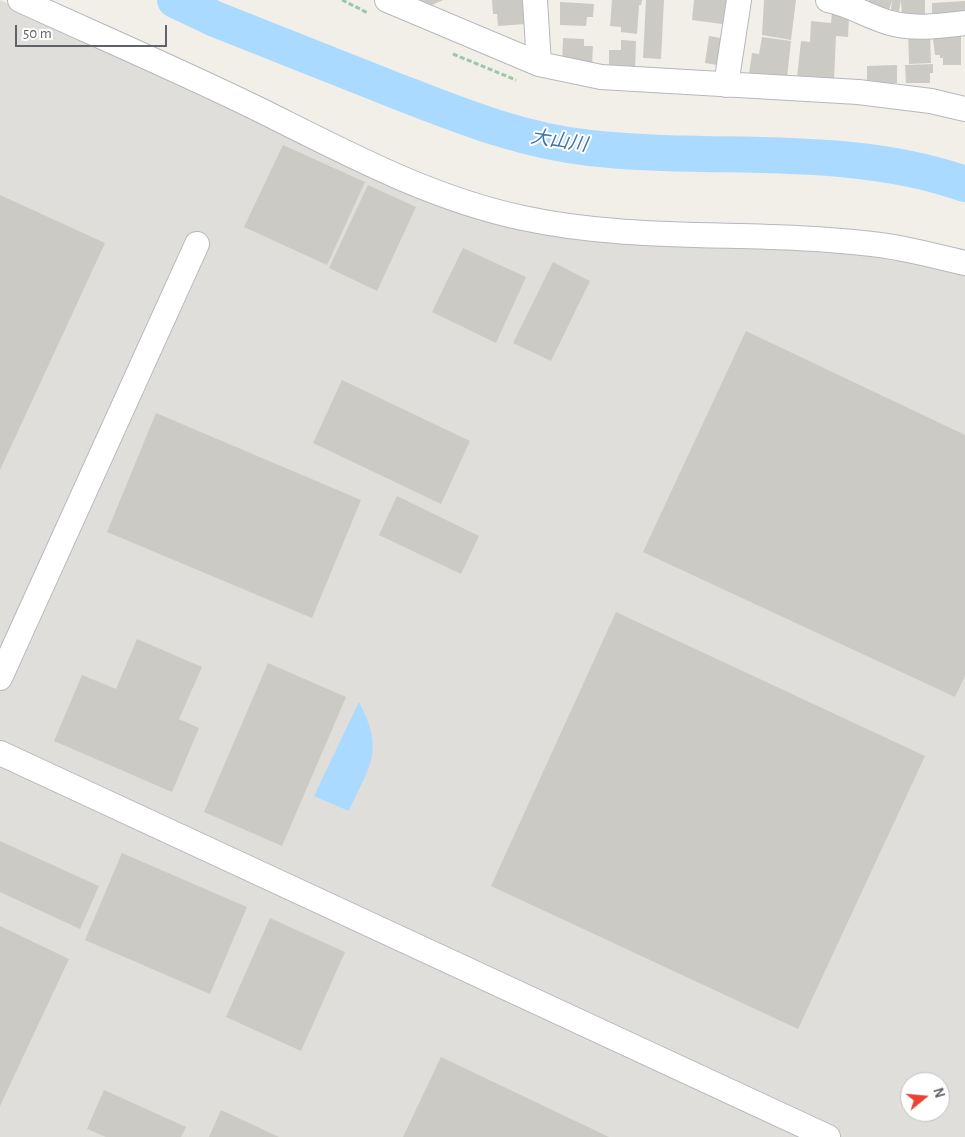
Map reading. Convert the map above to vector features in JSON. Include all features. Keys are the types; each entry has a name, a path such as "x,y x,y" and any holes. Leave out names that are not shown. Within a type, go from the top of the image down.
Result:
{"street":[{"path":"20,0 256,108 330,146 433,191 488,210 556,224 614,230 874,244 965,263"},
{"path":"387,0 539,64 601,77 858,92 931,101 965,109"},
{"path":"535,0 539,64"},
{"path":"726,84 739,0"},
{"path":"828,0 849,4 887,22 931,27 965,23"},
{"path":"0,678 197,244"},
{"path":"0,753 828,1137"}],"shaded area":[{"path":"0,0 491,217 833,248 965,271 965,1137 0,1137"}],"water":[{"path":"359,702 367,719 371,734 372,758 349,811 314,796"}],"building":[{"path":"418,0 443,0 423,9"},
{"path":"492,0 530,0 525,24 498,26 497,14 493,14"},
{"path":"612,0 642,0 641,5 639,5 637,34 621,32 621,27 610,26"},
{"path":"646,0 664,0 661,59 643,58"},
{"path":"694,0 733,0 730,25 692,20"},
{"path":"764,0 796,0 791,40 762,35"},
{"path":"869,0 892,0 889,10 868,5"},
{"path":"892,0 901,0 899,11 891,10"},
{"path":"901,0 925,0 925,15 902,16"},
{"path":"965,1 965,16 932,17 932,3"},
{"path":"560,2 594,4 593,17 587,17 586,26 560,25"},
{"path":"832,13 849,15 848,37 836,36 834,80 797,78 801,41 810,42 811,21 831,23"},
{"path":"908,28 930,34 931,63 909,64"},
{"path":"932,30 961,30 961,65 943,65 943,58 940,58 940,55 935,55"},
{"path":"709,36 727,39 723,66 705,63"},
{"path":"762,37 791,41 787,78 749,74 752,53 759,54"},
{"path":"563,38 584,39 584,46 593,46 592,66 562,63"},
{"path":"621,40 636,41 635,74 609,72 609,50 621,50"},
{"path":"933,64 933,73 930,73 930,83 906,83 905,65"},
{"path":"897,65 897,83 867,84 867,66"},
{"path":"283,145 365,182 327,265 244,227"},
{"path":"368,185 416,207 377,291 329,268"},
{"path":"0,195 105,243 0,470"},
{"path":"463,248 526,277 496,343 432,312"},
{"path":"553,262 590,281 551,361 513,343"},
{"path":"746,331 965,435 965,676 955,697 643,552"},
{"path":"342,380 470,441 441,504 313,443"},
{"path":"156,413 361,500 312,618 107,532"},
{"path":"397,496 479,536 461,574 379,535"},
{"path":"616,612 925,756 798,1029 491,886"},
{"path":"137,639 202,667 179,719 199,728 172,792 54,741 82,675 116,689"},
{"path":"268,663 346,697 282,846 204,812"},
{"path":"0,841 99,886 80,929 0,892"},
{"path":"122,853 247,907 210,994 85,940"},
{"path":"270,918 345,952 301,1051 226,1017"},
{"path":"0,926 69,959 0,1106"},
{"path":"441,1057 609,1137 403,1137"},
{"path":"104,1090 186,1127 181,1137 106,1137 87,1129"},
{"path":"221,1110 279,1137 209,1137"}],"waterway":[{"name":"大山川","path":"175,0 215,19 439,107 488,125 538,139 590,148 637,152 827,158 920,171 965,184"}]}
